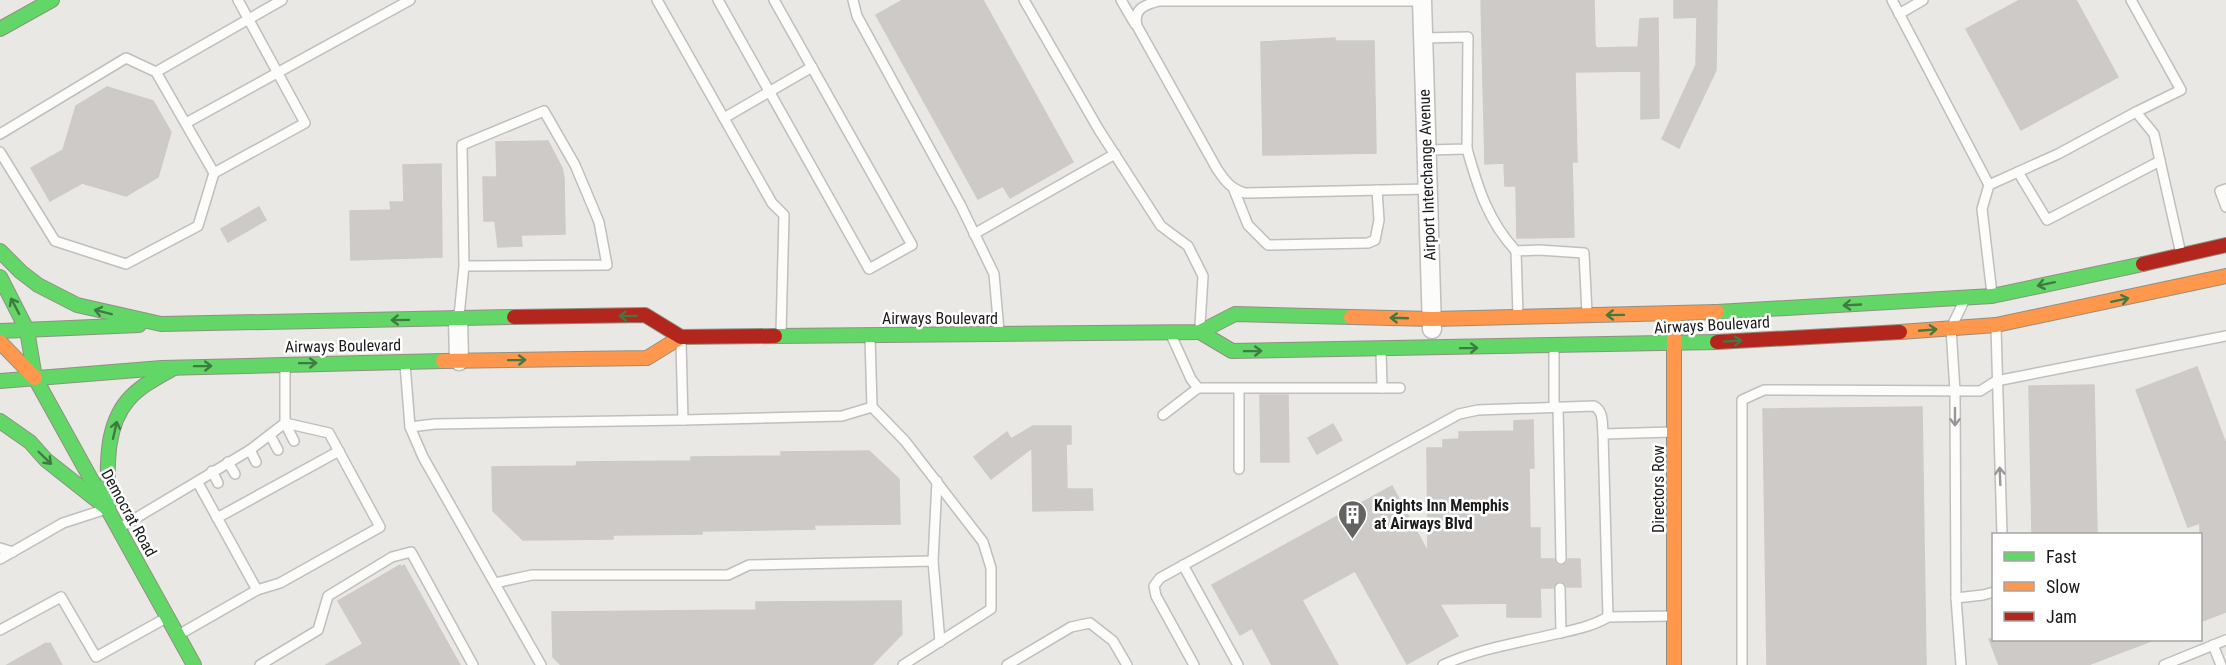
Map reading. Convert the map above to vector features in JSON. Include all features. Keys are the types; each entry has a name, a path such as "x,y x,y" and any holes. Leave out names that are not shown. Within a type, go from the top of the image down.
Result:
{"main road":[{"path":"0,29 52,0"},
{"name":"Airways Boulevard","path":"0,381 176,366 648,358 681,337 1200,332 1235,314 1432,319 1674,314 1969,301 2226,245"},
{"path":"0,251 38,285 77,305 104,313 161,324"},
{"name":"Airways Boulevard","path":"1200,332 1232,351 1675,344 1951,328 2226,276"},
{"name":"Democrat Road","path":"0,277 27,330 35,378"},
{"name":"Directors Row","path":"1674,314 1674,665"},
{"name":"Airways Boulevard","path":"0,331 161,324 645,315 681,337"},
{"name":"Democrat Road","path":"0,342 35,378 194,665"},
{"path":"108,508 110,456 114,430 122,408 138,391 176,366"},
{"path":"0,421 30,442 45,460 108,508"}],"street":[{"name":"Airport Interchange Avenue","path":"1422,1 1433,349"},
{"path":"459,319 459,361"}],"lane":[{"path":"0,152 55,241 126,264 198,226 214,173 305,123 238,0"},
{"path":"156,72 282,0"},
{"path":"186,123 410,0"},
{"path":"657,0 772,202 784,215 781,336"},
{"path":"718,0 869,269 912,245 774,0"},
{"path":"853,0 857,16 994,274 999,334"},
{"path":"1024,0 1115,154 1161,226 1188,246 1203,276 1200,332"},
{"path":"1121,0 1217,169 1226,183 1234,190 1245,193 1428,189"},
{"path":"1892,0 1989,185 1982,209 1992,296"},
{"path":"1899,14 1923,0"},
{"path":"1989,185 2058,154 2136,111 2181,90 2131,0"},
{"path":"1137,26 1135,17 1138,10 1146,4 1159,1 1422,1"},
{"path":"1423,38 1468,37 1467,150 1479,194 1487,211 1503,238 1516,251 1519,317"},
{"path":"0,134 126,58 156,72 214,173"},
{"path":"724,118 812,67"},
{"path":"459,319 464,266 462,145 544,111 575,165 599,222 607,265 464,266"},
{"path":"2136,111 2154,134 2181,256"},
{"path":"1427,150 1467,150"},
{"path":"974,234 1115,154"},
{"path":"2018,172 2047,220 2160,161"},
{"path":"2226,189 2220,191 2226,207"},
{"path":"1234,190 1248,225 1268,245 1368,243 1374,240 1379,220 1377,190"},
{"path":"1516,251 1584,253 1587,316"},
{"path":"1961,665 1956,598 1955,391 1951,328 1969,301"},
{"path":"1992,322 2002,533"},
{"path":"1170,332 1191,379 1198,388"},
{"path":"870,335 872,407 905,441 983,542 991,568 991,609 903,665"},
{"path":"681,337 683,420"},
{"path":"1742,665 1743,400 1764,390 1980,391 1996,381 2225,340"},
{"path":"1554,346 1561,559"},
{"path":"1381,350 1382,388"},
{"path":"405,362 410,428 423,457 541,665"},
{"path":"285,364 285,423 294,441"},
{"path":"1163,415 1198,388 1400,388"},
{"path":"1239,389 1239,470"},
{"path":"1194,665 1156,596 1154,586 1160,578 1459,414 1478,410 1594,406 1599,408 1603,434 1608,617"},
{"path":"410,428 435,424 842,416 872,407"},
{"path":"119,528 198,483 212,471 250,450 285,423"},
{"path":"178,635 257,590 280,583 380,527 328,433 285,423"},
{"path":"1603,434 1675,431"},
{"path":"270,435 278,450"},
{"path":"250,450 256,462"},
{"path":"217,518 231,505 306,463 339,451"},
{"path":"228,462 235,474"},
{"path":"212,471 218,483"},
{"path":"937,481 933,561 940,642"},
{"path":"198,483 257,590"},
{"path":"0,559 63,523 108,508"},
{"path":"0,548 13,552"},
{"path":"260,665 318,630 328,596 392,557 411,552 473,665"},
{"path":"495,583 532,575 728,575 749,565 933,561"},
{"path":"1183,565 1238,665"},
{"path":"1560,588 1560,633"},
{"path":"1956,598 1992,593"},
{"path":"0,630 61,597 103,665"},
{"path":"1443,665 1470,654 1596,624 1608,617 1674,616"},
{"path":"96,657 168,617"},
{"path":"1007,665 1071,627 1090,623 1113,641 1127,665"},
{"path":"2164,665 2226,640"},
{"path":"2213,645 2221,665"}],"building":[{"path":"903,0 983,0 1073,162 1010,198 1003,186 978,199 876,15"},
{"path":"1481,0 1594,0 1595,46 1597,48 1638,47 1640,19 1658,18 1659,118 1641,119 1641,71 1575,72 1577,162 1572,162 1574,237 1517,238 1516,186 1505,186 1504,163 1485,164"},
{"path":"1674,0 1717,0 1716,70 1679,148 1662,139 1696,65 1697,17 1674,18"},
{"path":"2020,0 2076,0 2118,77 2021,130 1966,29"},
{"path":"1335,38 1335,41 1374,41 1376,153 1263,155 1261,42"},
{"path":"107,87 153,101 171,132 158,177 126,196 82,183 50,201 31,168 63,150 76,106"},
{"path":"548,141 562,168 564,178 565,234 521,235 522,246 498,247 495,221 484,221 483,177 497,177 496,142"},
{"path":"441,164 442,257 351,260 350,211 391,210 390,202 404,202 403,165"},
{"path":"259,207 266,220 228,242 221,229"},
{"path":"2197,367 2226,444 2226,612 2202,621 2200,523 2188,527 2136,390"},
{"path":"2094,385 2097,533 2032,533 2029,386"},
{"path":"1260,395 1288,395 1289,462 1261,462"},
{"path":"1922,407 1926,665 1767,665 1763,409"},
{"name":"Knights Inn Memphis at Airways Blvd","path":"1533,420 1534,468 1529,468 1530,528 1540,528 1540,559 1554,559 1557,565 1562,566 1567,563 1568,559 1580,559 1581,587 1567,587 1560,581 1553,588 1540,588 1541,617 1507,617 1507,603 1440,604 1458,636 1407,664 1355,571 1302,600 1338,665 1272,665 1252,628 1240,635 1212,585 1392,486 1428,552 1427,448 1443,448 1443,440 1459,439 1459,432 1514,431 1514,421"},
{"path":"1333,424 1342,440 1317,454 1308,438"},
{"path":"1033,426 1071,426 1071,444 1066,444 1067,489 1092,489 1093,510 1033,511 1032,448 991,479 974,457 1007,432 1011,439"},
{"path":"869,451 899,479 900,524 814,525 815,529 702,531 702,534 613,535 613,539 523,540 493,511 492,467 576,466 577,462 691,461 691,457 781,456 781,452"},
{"path":"400,565 401,567 404,565 460,665 326,665 363,644 338,601"},
{"path":"901,601 902,634 872,665 561,665 553,657 552,612 756,610 756,602"},
{"path":"1989,639 1992,641 2151,641 2088,665 1999,665"},
{"path":"46,643 50,643 62,665 7,665"}],"traffic: fast":[{"path":"0,29 52,0"},
{"path":"0,251 38,285 77,305 161,324 514,317"},
{"path":"1717,312 1992,296 2143,264"},
{"path":"0,277 27,330 35,378"},
{"path":"775,336 1200,332 1235,314 1351,317"},
{"path":"0,331 139,325"},
{"path":"1200,332 1232,351 1717,342"},
{"path":"0,381 162,368 443,361"},
{"path":"108,509 109,452 114,424 128,400 138,390 174,368"},
{"path":"35,378 194,665"},
{"path":"0,421 30,442 46,460 108,509"}],"traffic: slow":[{"path":"1900,332 1996,325 2226,276"},
{"path":"1351,317 1432,319 1717,312"},
{"path":"1674,314 1674,665"},
{"path":"443,361 647,358 681,337"},
{"path":"0,342 35,378"}],"traffic: jam":[{"path":"2143,264 2226,245"},
{"path":"514,317 645,315 681,337 775,336"},
{"path":"1717,342 1900,332"}],"place":[{"name":"Knights Inn Memphis at Airways Blvd","path":"1353,540"}]}
